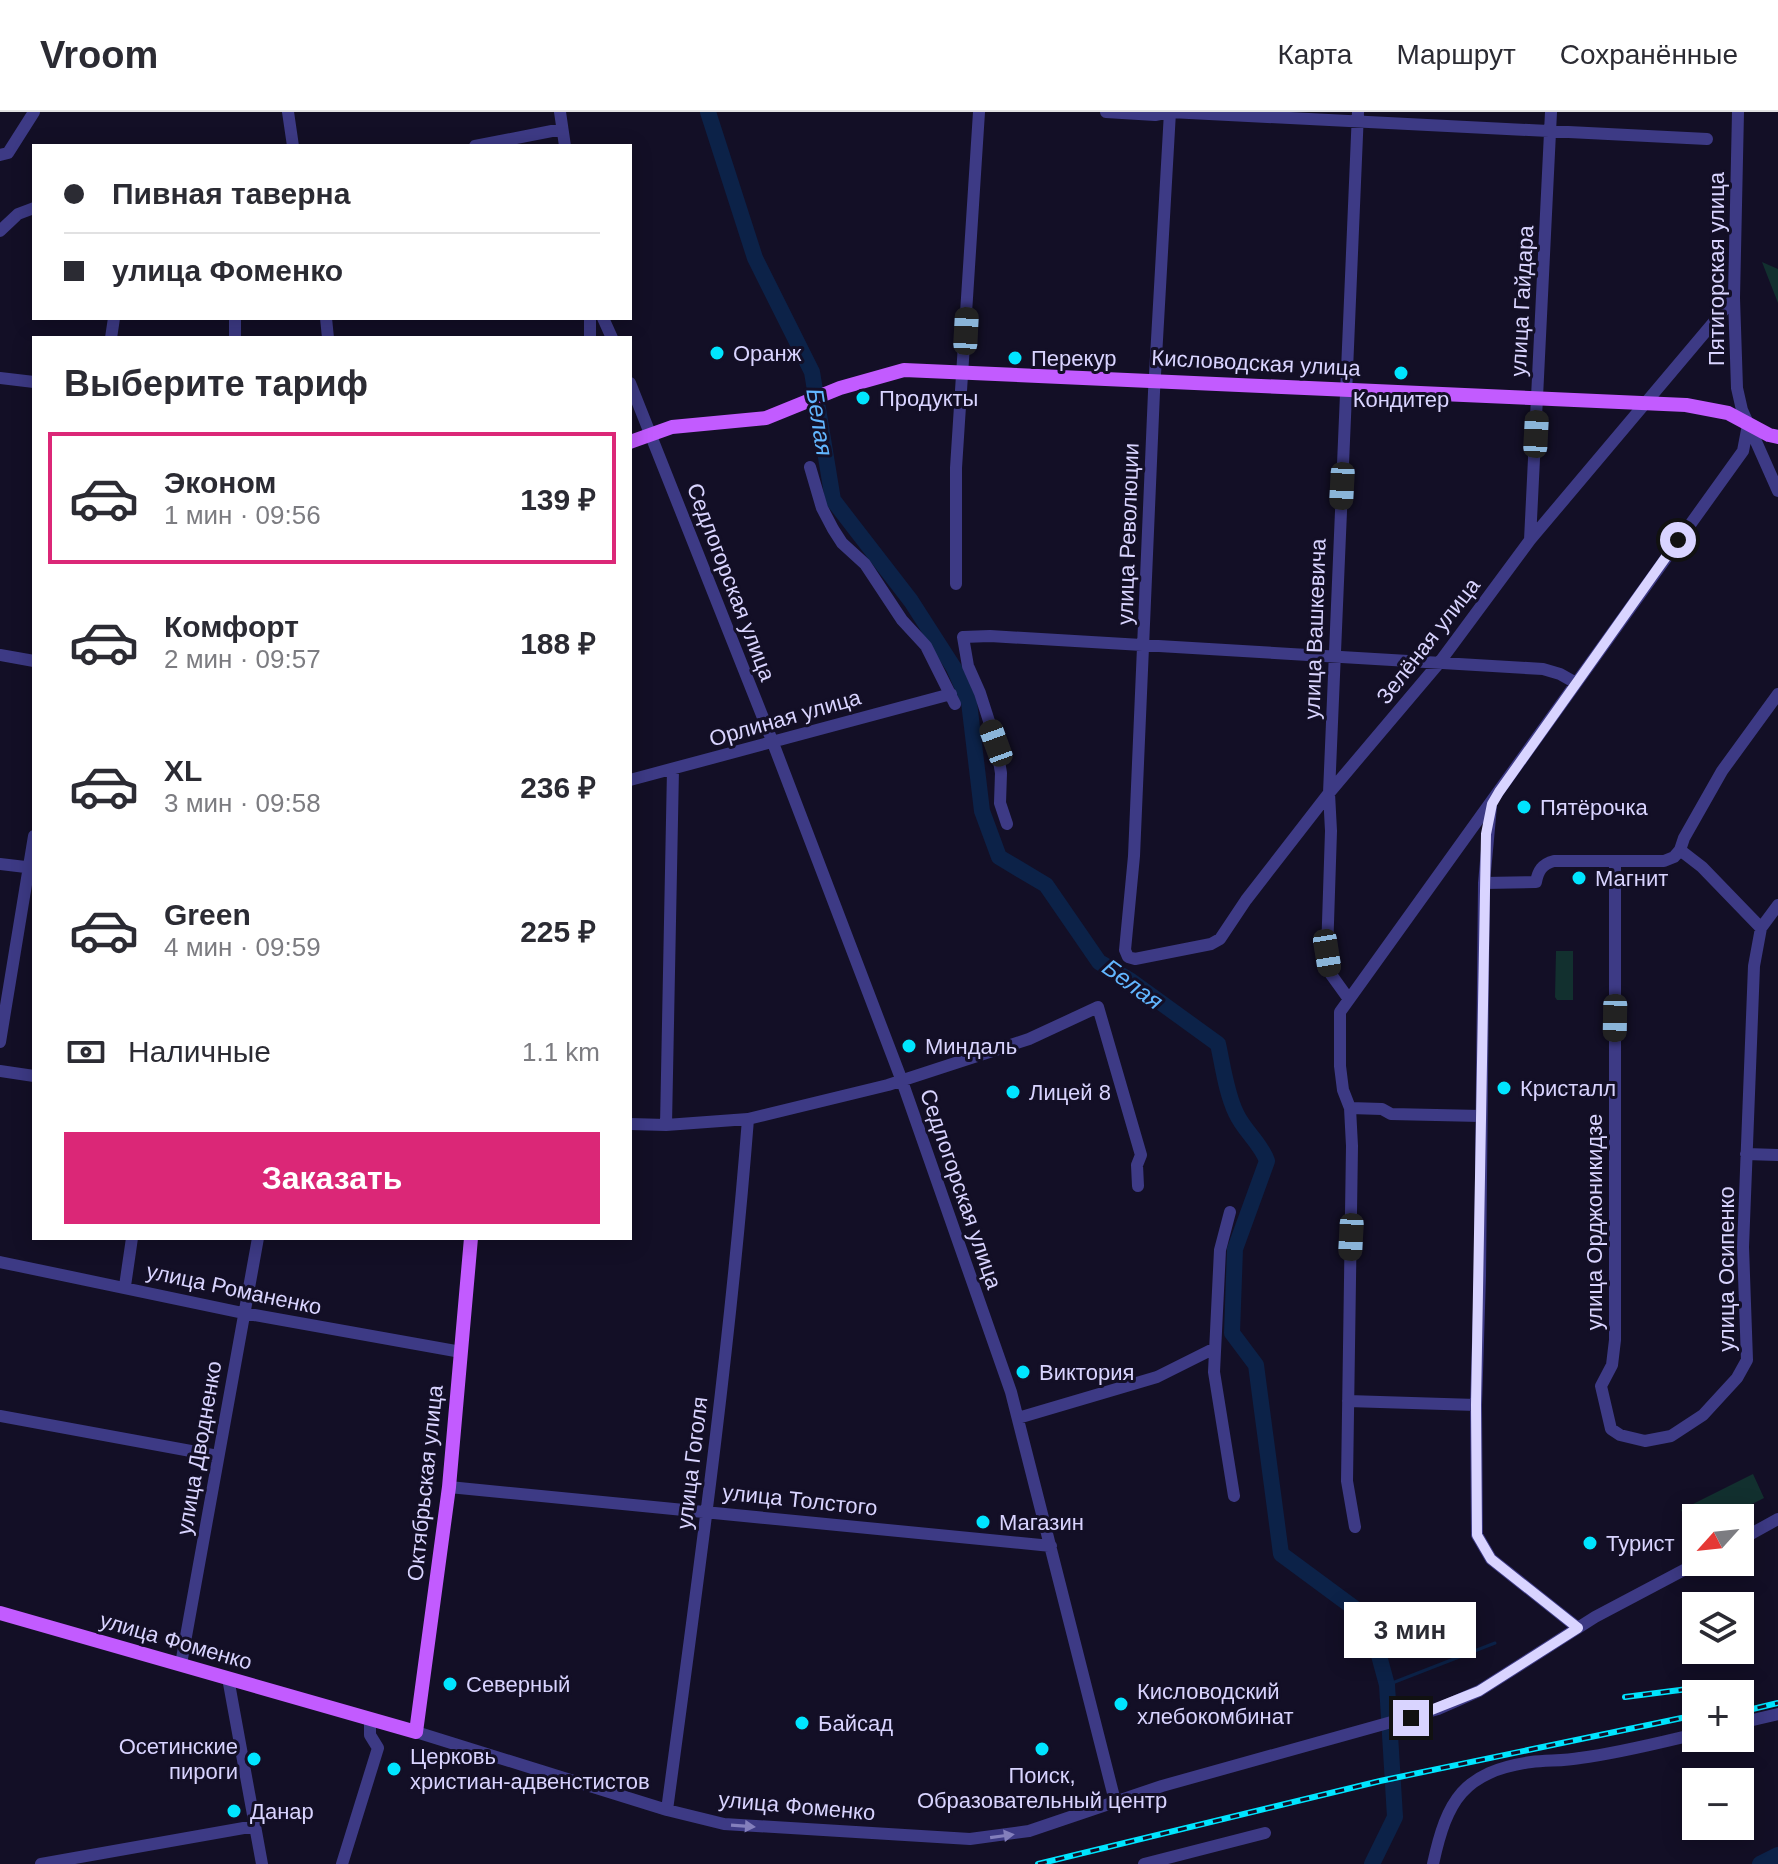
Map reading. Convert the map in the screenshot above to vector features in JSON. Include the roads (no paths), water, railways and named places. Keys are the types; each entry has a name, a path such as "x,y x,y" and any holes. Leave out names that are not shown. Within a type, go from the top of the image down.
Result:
{"main road":[{"name":"Кисловодская улица","path":"632,441 684,425 766,418 840,388 904,370 1644,403 1709,408 1728,413 1778,437"},
{"name":"Октябрьская улица","path":"416,1732 449,1487 471,1240"},
{"name":"улица Фоменко","path":"0,1613 416,1732"}],"street":[{"path":"0,155 8,153 34,112"},
{"path":"288,112 293,144"},
{"path":"560,112 565,144"},
{"path":"956,584 956,468 979,112"},
{"path":"1106,112 1357,117 1707,139"},
{"name":"улица Революции","path":"1128,957 1125,950 1134,856 1170,112"},
{"name":"улица Гайдара","path":"1530,540 1551,112"},
{"name":"Пятигорская улица","path":"1738,112 1734,298 1737,388 1748,425"},
{"name":"улица Вашкевича","path":"1348,998 1330,973 1327,953 1331,831 1329,793 1357,117"},
{"path":"485,144 562,129"},
{"path":"0,231 18,214 32,209"},
{"name":"Зелёная улица","path":"1128,957 1135,959 1211,944 1220,939 1246,900 1329,793 1439,663 1530,540 1734,298"},
{"path":"0,378 32,382"},
{"name":"Седлогорская улица","path":"632,388 773,743 902,1081 1011,1392 1115,1801"},
{"path":"1748,425 1778,491"},
{"path":"1355,1527 1347,1481 1349,1284 1353,1213 1350,1108 1343,1090 1340,1012 1745,448 1748,425"},
{"name":"Орлиная улица","path":"632,779 953,699 926,646 902,620 865,564 842,543 833,529 822,508 810,467"},
{"path":"1007,824 1000,803 1001,773 996,743 968,666 963,637 990,636 1543,669 1576,683"},
{"path":"0,655 32,661"},
{"path":"1484,883 1536,882 1543,866 1554,861 1615,863 1664,861 1674,857 1722,771 1778,694"},
{"path":"666,1125 673,769"},
{"path":"1492,804 1486,834 1484,883 1477,1535 1491,1559 1578,1628"},
{"path":"1680,850 1711,876 1761,928"},
{"name":"улица Орджоникидзе","path":"1615,863 1615,1340 1612,1365 1601,1386 1611,1429 1634,1439 1661,1440"},
{"path":"0,864 32,868 0,1042"},
{"name":"улица Осипенко","path":"1661,1440 1703,1415 1737,1378 1747,1360 1743,1247 1754,966 1761,928 1778,905"},
{"path":"632,1124 666,1125 748,1119 902,1081 1029,1039 1098,1007 1141,1155 1137,1165 1138,1186"},
{"path":"0,1071 32,1076"},
{"path":"1350,1108 1382,1109 1391,1114 1481,1116"},
{"name":"улица Гоголя","path":"667,1810 707,1511 738,1246 748,1119"},
{"name":"улица Осипенко","path":"1746,1154 1778,1155"},
{"path":"1230,1212 1220,1250 1214,1372 1234,1496"},
{"path":"125,1286 132,1240"},
{"name":"улица Дводненко","path":"181,1664 258,1240"},
{"name":"улица Романенко","path":"0,1262 243,1313 461,1352"},
{"path":"1018,1418 1157,1377 1215,1348"},
{"path":"1348,1401 1476,1405"},
{"path":"0,1416 218,1456"},
{"name":"улица Толстого","path":"449,1487 1051,1546"},
{"path":"1754,1532 1778,1519"},
{"name":"улица Фоменко","path":"416,1732 667,1810 724,1824 970,1839 1029,1831 1115,1801 1438,1709 1479,1691 1578,1628 1682,1571"},
{"path":"228,1678 262,1864"},
{"path":"1754,1720 1778,1714"},
{"path":"342,1864 378,1748 370,1735 370,1721"},
{"path":"1433,1864 1443,1825 1455,1800 1474,1780 1496,1769 1533,1762 1578,1759 1682,1737"},
{"path":"41,1864 255,1826"},
{"path":"1144,1864 1265,1833"}],"waterway":[{"name":"Белая","path":"708,112 755,258 812,372 833,500 911,601 954,668 969,702 982,811 999,857 1046,885 1099,962 1131,981 1218,1044 1233,1105 1267,1161 1235,1249 1232,1333 1256,1365 1281,1554 1369,1619 1387,1685 1395,1817 1372,1864"},
{"path":"1387,1685 1495,1643"},
{"path":"1760,1864 1778,1855"}],"railway":[{"path":"1625,1697 1682,1690"},
{"path":"1754,1709 1778,1703"},
{"path":"1038,1864 1380,1781 1682,1718"}],"place":[{"name":"Оранж","path":"717,353"},
{"name":"Перекур","path":"1015,358"},
{"name":"Кондитер","path":"1401,373"},
{"name":"Продукты","path":"863,398"},
{"name":"Пятёрочка","path":"1524,807"},
{"name":"Магнит","path":"1579,878"},
{"name":"Миндаль","path":"909,1046"},
{"name":"Кристалл","path":"1504,1088"},
{"name":"Лицей 8","path":"1013,1092"},
{"name":"Виктория","path":"1023,1372"},
{"name":"Магазин","path":"983,1522"},
{"name":"Турист","path":"1590,1543"},
{"name":"Северный","path":"450,1684"},
{"name":"Кисловодский хлебокомбинат","path":"1121,1704"},
{"name":"Байсад","path":"802,1723"},
{"name":"Поиск, Образовательный центр","path":"1042,1749"},
{"name":"Осетинские пироги","path":"254,1759"},
{"name":"Церковь христиан-адвенстистов","path":"394,1769"},
{"name":"Данар","path":"234,1811"}]}
